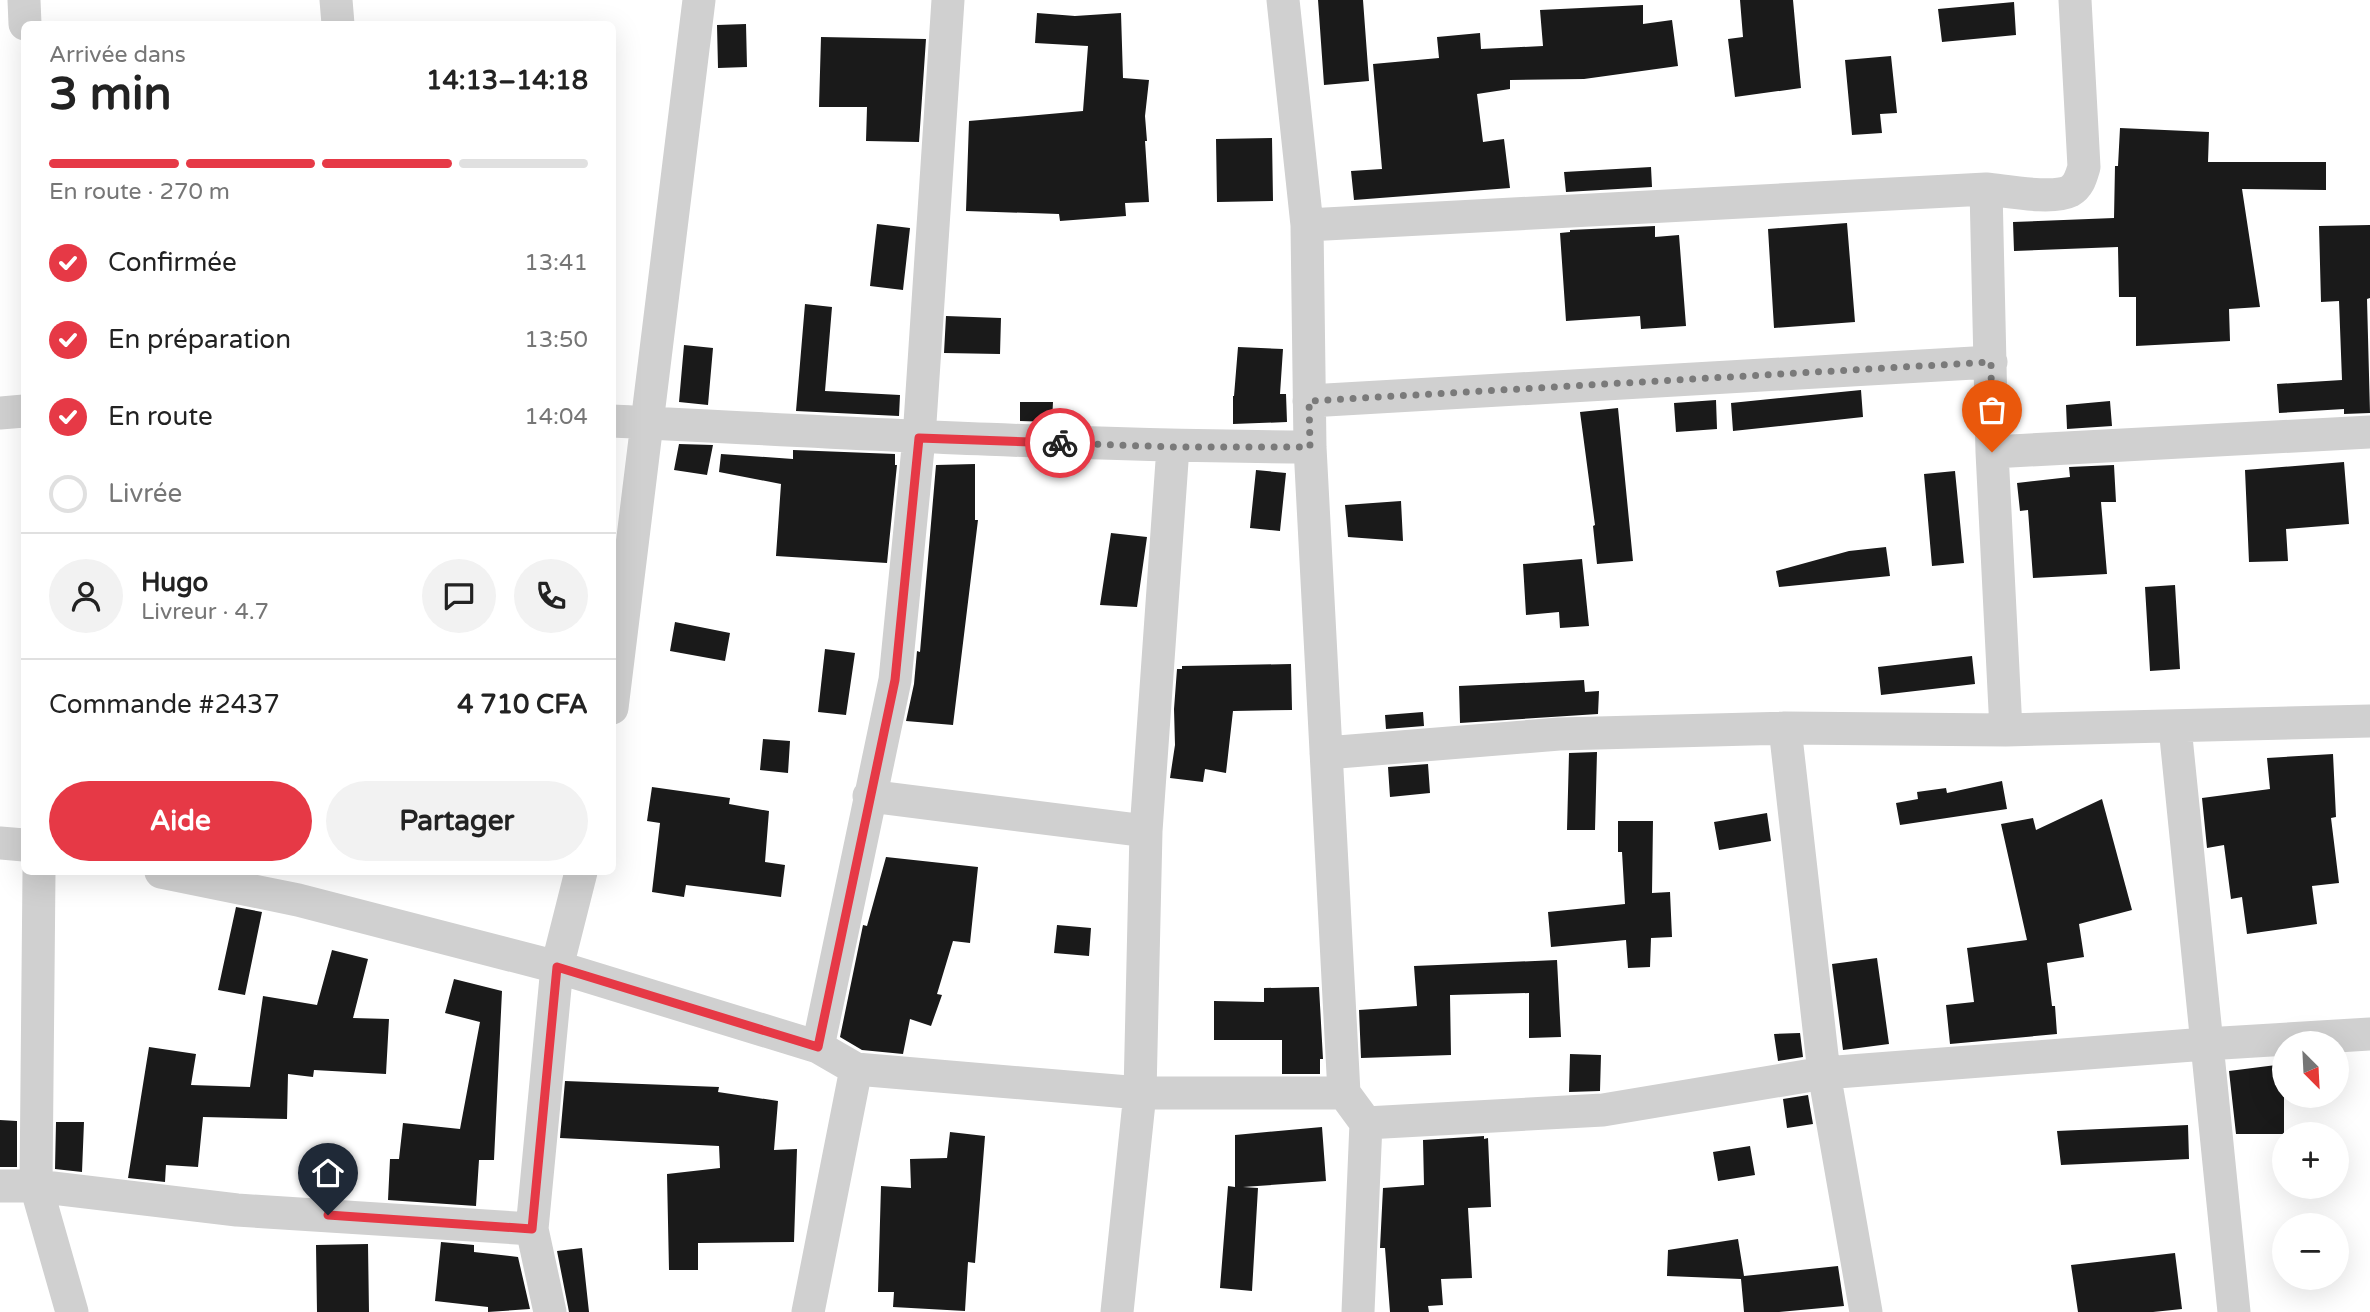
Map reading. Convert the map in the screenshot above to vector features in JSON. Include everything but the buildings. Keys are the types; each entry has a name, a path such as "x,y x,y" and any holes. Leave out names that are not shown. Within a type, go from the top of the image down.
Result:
{"street":[{"path":"24,0 25,21"},
{"path":"336,0 338,21"},
{"path":"616,677 699,0"},
{"path":"818,1047 895,680 919,438 948,0"},
{"path":"1283,0 1307,225 1310,447 1344,1093 1366,1123 1358,1312"},
{"path":"1307,225 1986,189 2055,195 2068,192 2077,185 2084,167 2075,0"},
{"path":"1986,189 1992,452 2006,730"},
{"path":"1309,401 1991,362"},
{"path":"0,413 21,411"},
{"path":"616,421 919,438 1173,447 1310,447"},
{"path":"1992,452 2370,432"},
{"path":"1117,1312 1140,1093 1146,831 1173,447"},
{"path":"1326,753 1559,734 1785,728 2006,730 2370,721"},
{"path":"2175,727 2234,1312"},
{"path":"1785,728 1824,1073 1866,1312"},
{"path":"869,796 1146,831"},
{"path":"0,843 21,845"},
{"path":"39,875 36,1186 72,1312"},
{"path":"191,875 302,886 818,1047 856,1069 1140,1093 1344,1093"},
{"path":"550,1312 532,1229 557,967 580,875"},
{"path":"1366,1123 1604,1110 1824,1073 2370,1034"},
{"path":"808,1312 856,1069"},
{"path":"0,1186 36,1186 237,1210 532,1229"}],"way so far":[{"path":"1060,443 1173,447 1310,447 1309,401 1991,362 1992,452"}],"route":[{"path":"328,1215 532,1229 557,967 818,1047 895,680 919,438 1060,443"}]}
